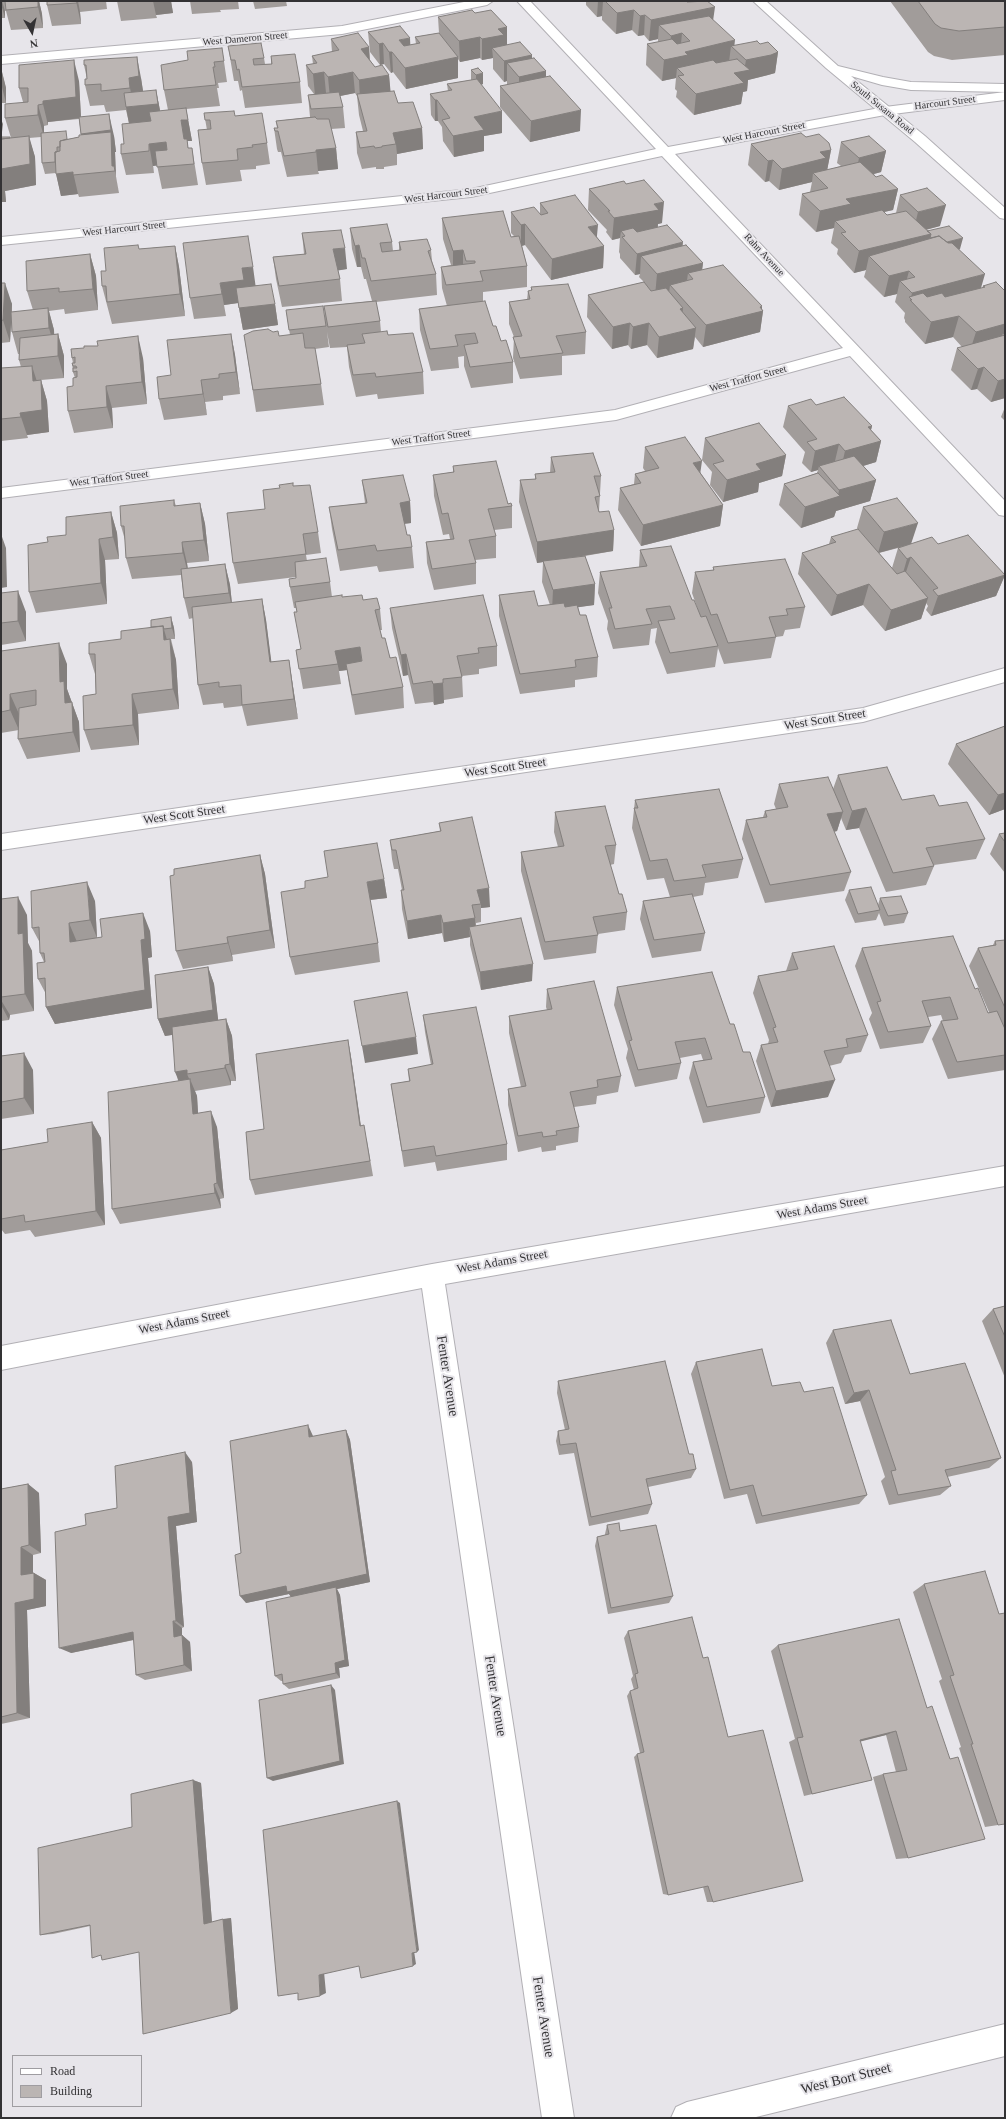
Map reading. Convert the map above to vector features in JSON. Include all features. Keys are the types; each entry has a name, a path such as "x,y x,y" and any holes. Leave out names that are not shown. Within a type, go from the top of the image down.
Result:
{"street":[{"name":"West Dameron Street","path":"1,60 342,30 487,1"},
{"name":"Rahn Avenue","path":"522,1 667,152 1005,511"},
{"name":"South Susana Road","path":"759,1 830,66 920,139 1005,215"},
{"path":"830,66 882,81 911,86 1005,88"},
{"name":"Harcourt Street","path":"885,111 1005,96"},
{"name":"West Harcourt Street","path":"1,241 471,193 667,152 885,111"},
{"name":"West Traffort Street","path":"1,493 616,415 854,350"},
{"name":"West Scott Street","path":"1,842 863,715 1005,675"},
{"name":"West Adams Street","path":"1,1358 432,1275 1005,1176"},
{"name":"Fenter Avenue","path":"432,1275 558,2118"},
{"name":"West Bort Street","path":"687,2118 1005,2040"}],"building":[{"path":"5,1 38,1 38,7 6,10"},
{"path":"47,1 76,1 77,3 47,5"},
{"path":"605,1 707,1 715,7 651,20 645,15 640,16 634,10 617,13"},
{"path":"918,1 1005,1 1005,27 959,31 941,28 935,24"},
{"path":"472,10 475,13 491,10 507,27 498,29 504,35 459,41 438,17"},
{"path":"709,16 735,40 685,52 688,55 664,60 647,44 672,39 677,44 690,41 682,33 671,36 659,25"},
{"path":"400,26 410,38 399,40 404,46 420,43 415,37 439,33 458,57 405,68 392,52 389,52 383,43 379,44 368,32"},
{"path":"358,33 369,47 361,49 375,67 382,65 389,75 359,80 353,72 328,77 324,72 313,74 306,65 317,63 312,56 339,50 331,39"},
{"path":"757,41 760,44 768,42 778,52 771,55 746,60 731,46"},
{"path":"520,42 532,55 504,61 492,48"},
{"path":"261,43 264,58 253,59 254,65 272,64 271,56 295,54 300,82 242,87 239,69 237,70 235,60 231,60 228,46"},
{"path":"222,48 224,61 214,62 215,67 213,67 216,85 164,90 161,65 188,60 187,51"},
{"path":"137,57 139,76 129,78 130,88 101,91 101,84 85,85 85,79 87,79 84,60"},
{"path":"534,58 546,71 519,77 507,63"},
{"path":"737,59 750,70 734,73 744,83 696,94 678,76 684,75 677,68 713,60 716,63"},
{"path":"74,60 76,97 43,101 43,104 38,105 38,115 5,118 5,104 28,102 28,88 19,88 19,65"},
{"path":"478,68 483,73 476,75 471,70"},
{"path":"550,76 581,110 531,121 500,86"},
{"path":"477,79 502,111 474,117 484,130 453,136 442,120 450,118 437,100 435,100 430,94 452,90 447,84"},
{"path":"156,90 158,104 126,107 124,93"},
{"path":"394,91 398,103 413,102 422,128 393,133 396,144 375,148 374,146 360,148 356,132 367,131 357,94"},
{"path":"339,92 343,107 311,109 308,95"},
{"path":"186,108 188,120 181,120 184,139 187,139 188,148 192,148 194,164 157,167 155,151 167,150 166,142 149,144 149,151 121,154 121,144 124,144 122,124 151,121 149,112"},
{"path":"234,111 235,116 262,113 267,143 237,149 238,160 202,163 198,130 211,129 210,120 205,120 204,113"},
{"path":"109,114 111,130 81,134 79,117"},
{"path":"315,117 317,119 329,119 336,148 284,156 278,131 275,131 274,128 278,128 276,121"},
{"path":"66,131 67,139 60,141 60,147 57,147 57,152 55,152 55,162 42,163 41,133"},
{"path":"111,132 112,166 114,166 115,171 73,175 73,172 56,174 55,152 60,151 60,141 79,137 79,135"},
{"path":"801,133 806,137 819,134 829,143 831,150 820,152 826,158 782,169 773,160 768,161 751,144"},
{"path":"29,136 30,164 1,169 1,139"},
{"path":"869,136 886,151 859,158 841,142"},
{"path":"1,137 10,137 10,138 1,139"},
{"path":"860,162 876,177 882,175 898,189 846,199 851,204 820,211 802,194 828,188 813,173"},
{"path":"644,180 664,202 654,204 659,210 614,218 608,211 610,211 589,189 624,181 626,184"},
{"path":"927,188 946,205 918,212 900,195"},
{"path":"575,195 598,225 588,227 604,246 552,259 525,224 521,225 511,212 534,207 541,215 548,213 540,203"},
{"path":"882,210 887,215 906,211 931,234 859,251 841,233 846,232 835,221"},
{"path":"503,211 511,237 519,236 527,266 480,271 483,281 446,285 441,267 475,263 475,261 466,261 463,250 453,251 442,218"},
{"path":"387,224 392,242 380,243 382,252 401,250 399,242 427,239 431,250 428,251 436,274 371,281 365,258 362,258 359,245 355,246 350,228"},
{"path":"667,225 683,242 637,254 622,237 625,236 621,231 633,228 637,232"},
{"path":"949,226 963,238 947,242 939,236 930,238 931,234 927,231"},
{"path":"341,230 345,248 333,249 340,279 279,286 273,257 306,254 302,233"},
{"path":"248,236 253,267 242,268 244,280 220,283 222,294 190,298 183,243"},
{"path":"939,236 948,243 952,243 985,274 912,293 900,281 915,277 909,271 889,276 869,256"},
{"path":"138,245 139,249 175,246 180,294 107,302 106,286 102,286 101,271 106,271 104,248"},
{"path":"686,245 703,263 657,274 641,256"},
{"path":"90,254 93,289 59,292 59,288 27,291 26,261"},
{"path":"723,265 762,306 760,307 763,311 706,325 670,285 693,279 688,273"},
{"path":"644,282 651,291 666,288 683,308 680,309 696,328 659,337 649,323 633,327 630,323 613,327 588,295"},
{"path":"996,282 1005,291 1005,324 976,332 959,316 931,322 910,300 912,300 909,297 923,293 927,297 942,293 945,297 985,287 983,286"},
{"path":"1,283 5,283 3,320 1,321"},
{"path":"271,284 275,304 239,308 236,288"},
{"path":"568,284 586,332 556,336 563,353 520,358 513,337 522,336 509,302 530,299 528,291 532,290 531,287"},
{"path":"376,301 380,321 328,327 324,306"},
{"path":"485,301 493,326 496,326 501,341 506,340 513,362 470,367 464,345 478,343 475,333 455,335 458,346 430,349 419,309"},
{"path":"323,306 326,326 289,330 286,310"},
{"path":"48,308 49,328 12,332 11,312"},
{"path":"268,329 273,332 278,331 279,336 303,333 305,348 315,348 321,384 253,390 244,335 253,331"},
{"path":"387,331 388,335 413,333 423,372 376,377 375,373 353,375 347,345 365,343 362,334"},
{"path":"58,334 58,356 19,360 20,338"},
{"path":"231,334 236,372 219,374 219,378 201,380 203,394 159,399 157,377 171,375 167,340"},
{"path":"1005,335 1005,379 998,381 984,367 978,369 957,348"},
{"path":"138,336 142,382 106,386 107,407 68,411 67,387 73,386 73,378 77,377 77,371 73,372 73,368 77,368 76,366 73,366 72,363 75,363 75,357 72,358 71,349 84,348 84,346 98,346 97,341"},
{"path":"32,366 33,381 41,380 42,410 20,413 21,417 1,419 1,368"},
{"path":"844,397 872,426 868,427 881,441 845,451 839,444 815,451 807,442 817,439 788,406 811,399 816,405"},
{"path":"759,423 786,455 756,464 761,470 727,480 713,464 724,461 705,438"},
{"path":"685,437 702,461 693,463 723,505 643,525 620,488 641,483 635,474 659,468 645,447"},
{"path":"593,453 601,476 594,476 600,496 595,497 599,512 609,511 614,530 537,542 520,480 536,479 535,474 555,472 551,457"},
{"path":"854,456 876,480 839,490 819,466"},
{"path":"496,461 508,504 511,503 512,506 488,509 496,536 469,540 476,563 432,569 426,542 454,539 448,513 442,514 433,475 454,472 453,466"},
{"path":"818,473 840,496 805,507 784,484"},
{"path":"403,475 410,501 400,503 407,535 410,535 412,547 377,551 375,545 338,550 329,507 367,503 362,480"},
{"path":"293,483 293,486 310,485 318,532 303,534 306,554 233,563 227,513 265,509 263,490 280,488 279,485"},
{"path":"897,498 918,523 884,532 863,507"},
{"path":"174,500 174,506 200,503 204,540 182,542 183,553 126,558 124,526 121,526 120,506"},
{"path":"111,512 113,537 99,539 101,583 29,592 28,545 48,542 47,537 66,535 66,517"},
{"path":"858,529 897,574 905,571 928,598 891,610 869,584 837,595 802,553 836,542 831,537"},
{"path":"968,535 1005,575 938,596 933,590 938,588 911,557 907,559 898,548 932,537 938,544"},
{"path":"671,546 692,600 694,600 701,617 706,616 718,646 670,653 658,621 675,619 670,606 646,609 652,624 615,629 609,608 612,608 600,572 647,566 640,550"},
{"path":"585,556 595,584 553,590 543,561"},
{"path":"326,558 330,582 290,587 289,579 296,578 295,562"},
{"path":"785,559 805,607 786,609 788,615 769,617 776,637 728,643 717,614 711,615 695,572 714,570 713,567"},
{"path":"225,564 229,593 184,598 181,569"},
{"path":"18,591 18,621 1,623 1,593"},
{"path":"534,591 538,606 564,603 565,607 577,605 580,615 586,615 598,657 575,660 576,667 520,674 499,595"},
{"path":"342,595 342,597 362,595 363,600 377,598 380,609 375,610 382,638 385,638 390,658 396,657 403,687 352,695 346,664 362,661 360,647 335,651 338,664 299,669 296,650 301,649 294,612 297,612 295,602"},
{"path":"483,595 497,646 478,648 479,653 457,656 462,677 443,679 443,683 433,684 432,681 413,684 406,654 401,655 390,608"},
{"path":"262,599 270,662 289,660 294,699 242,705 241,685 219,687 219,682 198,685 192,607"},
{"path":"171,617 172,628 164,629 163,626 151,627 151,620"},
{"path":"163,626 164,640 170,639 173,689 132,694 133,725 84,730 83,696 96,694 95,654 89,654 89,643 121,639 121,631"},
{"path":"59,643 60,682 64,681 65,703 72,702 73,732 18,739 19,708 36,705 36,690 10,694 10,710 1,712 1,651"},
{"path":"1005,726 1005,793 998,795 956,744"},
{"path":"887,767 902,800 934,795 939,806 967,802 985,839 926,848 934,866 893,873 866,808 852,811 838,775"},
{"path":"828,777 843,812 827,814 851,872 770,885 746,820 767,817 765,811 788,807 779,784"},
{"path":"719,789 743,859 702,865 706,877 674,881 667,859 650,861 634,808 638,808 635,800"},
{"path":"605,806 616,845 605,846 619,894 622,894 627,912 593,917 598,935 545,942 521,852 564,846 555,812"},
{"path":"472,817 489,888 477,890 481,904 472,905 475,918 443,923 441,915 407,921 401,890 404,890 396,850 392,850 390,840 441,831 439,823"},
{"path":"1005,833 1005,842 999,834"},
{"path":"377,843 384,879 367,882 378,943 290,957 281,892 305,888 305,881 328,877 324,851"},
{"path":"260,855 270,930 227,937 228,943 176,951 170,876 174,875 174,869"},
{"path":"87,882 90,920 69,923 70,942 102,937 100,919 143,913 145,939 141,940 145,990 46,1007 45,978 38,979 37,963 45,962 44,953 40,953 39,927 32,928 31,891"},
{"path":"871,887 880,910 858,914 849,890"},
{"path":"692,894 705,933 654,940 643,901"},
{"path":"901,896 908,913 888,916 880,898"},
{"path":"18,897 18,934 23,933 25,994 1,997 1,899"},
{"path":"521,918 533,964 480,972 469,927"},
{"path":"953,936 975,989 978,988 988,1013 997,1011 1005,1029 1005,1055 957,1062 941,1021 958,1019 950,997 922,1001 931,1026 888,1032 877,1002 881,1001 862,948"},
{"path":"1005,940 1005,1008 978,948 996,945 995,941"},
{"path":"834,946 868,1035 846,1039 848,1047 824,1051 835,1080 776,1091 761,1045 778,1042 773,1028 776,1027 758,976 798,969 792,953"},
{"path":"208,967 213,1010 158,1019 155,975"},
{"path":"712,972 730,1024 734,1024 743,1052 750,1052 765,1097 707,1107 693,1062 712,1059 705,1038 675,1042 681,1063 638,1070 629,1041 632,1040 617,987"},
{"path":"594,981 621,1076 597,1080 598,1087 570,1092 579,1127 556,1131 557,1135 543,1137 542,1132 518,1136 508,1089 526,1086 509,1016 552,1009 547,989"},
{"path":"407,992 416,1037 362,1046 354,1001"},
{"path":"476,1007 507,1144 436,1156 434,1146 402,1151 391,1084 410,1081 408,1069 433,1064 423,1015"},
{"path":"226,1019 230,1064 225,1065 225,1068 187,1074 187,1070 175,1072 172,1027"},
{"path":"348,1040 360,1126 364,1125 370,1161 250,1180 246,1132 264,1129 256,1054"},
{"path":"24,1053 24,1098 1,1102 1,1056"},
{"path":"190,1079 193,1114 211,1111 217,1183 214,1184 215,1193 112,1209 108,1092"},
{"path":"92,1122 96,1211 25,1222 24,1215 1,1219 1,1150 48,1142 47,1129"},
{"path":"1005,1306 1005,1337 993,1309"},
{"path":"891,1320 910,1374 965,1363 1001,1458 945,1470 951,1486 898,1495 891,1471 896,1470 869,1390 854,1393 833,1330"},
{"path":"762,1349 772,1386 800,1382 804,1392 833,1387 867,1495 762,1516 753,1485 730,1490 696,1362"},
{"path":"665,1361 689,1454 693,1454 696,1469 646,1479 652,1504 591,1517 576,1443 560,1445 558,1431 569,1429 558,1381"},
{"path":"308,1425 309,1437 346,1430 367,1574 287,1592 286,1586 240,1596 235,1555 241,1553 230,1441"},
{"path":"185,1452 190,1513 168,1517 176,1621 173,1621 174,1637 182,1635 184,1665 136,1675 133,1632 59,1648 55,1532 86,1525 85,1514 117,1508 115,1466"},
{"path":"28,1484 29,1545 21,1547 21,1575 34,1573 34,1599 15,1603 17,1713 1,1717 1,1489"},
{"path":"619,1523 620,1531 656,1525 673,1596 611,1608 597,1537 609,1534 607,1525"},
{"path":"985,1571 999,1614 1005,1613 1005,1824 998,1825 950,1676 954,1675 924,1584"},
{"path":"336,1587 345,1660 335,1663 336,1673 283,1684 282,1674 275,1676 266,1602"},
{"path":"692,1617 703,1658 708,1657 728,1737 763,1730 803,1881 713,1902 708,1886 668,1895 637,1754 644,1752 630,1691 638,1688 635,1674 638,1673 628,1631"},
{"path":"899,1619 927,1708 932,1706 950,1759 958,1757 985,1839 908,1858 883,1774 907,1770 896,1731 860,1740 872,1780 812,1794 797,1738 803,1737 778,1645"},
{"path":"331,1685 340,1761 267,1778 259,1700"},
{"path":"193,1780 204,1924 223,1919 231,2013 143,2034 139,1952 102,1960 101,1955 92,1958 90,1925 40,1935 38,1848 132,1827 131,1794"},
{"path":"397,1801 417,1952 412,1953 413,1966 361,1978 359,1966 319,1975 320,1996 298,2000 298,1993 278,1996 263,1830"}]}
